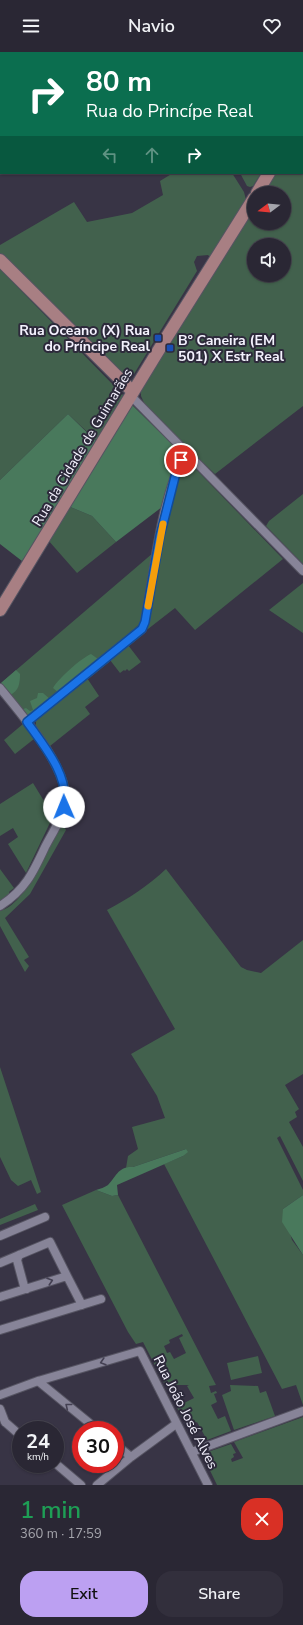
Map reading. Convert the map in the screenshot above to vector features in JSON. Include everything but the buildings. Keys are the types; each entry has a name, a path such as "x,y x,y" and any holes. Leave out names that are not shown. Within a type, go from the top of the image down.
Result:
{"main road":[{"path":"261,186 268,174"},
{"name":"Rua da Cidade de Guimarães","path":"0,610 247,209"},
{"path":"0,260 132,394"}],"street":[{"path":"132,394 185,452 303,571"},
{"path":"27,722 142,629 145,622 168,499 177,469 185,452"},
{"path":"0,688 27,722 53,761 65,791 65,800 60,816 27,880 17,894 0,906"},
{"path":"0,1236 46,1216"},
{"path":"0,1263 50,1242 82,1305"},
{"path":"19,1255 16,1260 24,1286 27,1289"},
{"path":"0,1297 67,1276"},
{"path":"0,1330 101,1299"},
{"name":"Rua João José Alves","path":"38,1381 140,1351 208,1485"},
{"path":"0,1395 38,1381 87,1421"},
{"path":"0,1409 2,1424 12,1430"},
{"path":"192,1452 303,1411"},
{"path":"97,1485 131,1457 176,1424"},
{"path":"124,1451 131,1457"},
{"path":"64,1471 81,1485"}],"green space":[{"path":"171,174 233,174 244,192 246,200 210,257 208,255 197,256 194,262 197,271 134,374 124,376 119,374 0,254 0,245 74,202 87,222 132,213 163,195 160,181"},
{"path":"241,174 260,174 253,186 247,186"},
{"path":"273,174 303,174 303,406 215,474 145,405 141,396 141,386 247,216 247,230 291,230 291,186 266,186"},
{"path":"0,269 123,395 122,400 97,441 68,414 0,480"},
{"path":"131,404 175,447 178,456 162,507 116,542 92,516 68,506"},
{"path":"68,414 99,444 22,561 0,544 0,480"},
{"path":"184,461 188,461 283,559 195,630 175,608 148,629 147,624 161,542 171,501"},
{"path":"303,494 303,564 266,526 269,521"},
{"path":"68,506 92,516 116,542 77,573 48,540"},
{"path":"153,553 141,623 59,693 26,715 1,683"},
{"path":"303,583 303,633 269,610"},
{"path":"128,645 141,662 129,671 127,669 120,673 110,660"},
{"path":"91,654 98,659 59,693 53,688 70,669"},
{"path":"16,670 20,674 19,684 17,689 10,695 1,683"},
{"path":"87,678 99,696 85,707 90,714 50,746 36,726 36,719"},
{"path":"38,693 43,693 51,700 31,716 26,715 21,710 26,708 30,711 33,710 30,701 37,698"},
{"path":"23,724 34,739 15,754 4,740"},
{"path":"33,783 44,801 56,794 59,794 58,806 26,873 8,844 18,837 13,828 0,836 0,804"},
{"path":"60,822 66,830 30,894 5,918 29,957 24,960 29,966 25,972 0,926 0,911 10,906 28,887"},
{"path":"0,869 14,888 0,901"},
{"path":"166,869 241,967 261,973 303,940 303,1074 285,1085 299,1109 295,1112 297,1117 289,1122 303,1147 303,1181 280,1136 277,1138 303,1190 303,1195 283,1209 292,1240 303,1255 303,1405 296,1385 282,1389 164,1164 183,1156 186,1149 126,1168 128,1156 138,1149 132,1127 165,1118 157,1096 131,1054 175,1029 107,910 138,892"},
{"path":"0,1067 41,1192 37,1194 31,1180 18,1186 11,1180 0,1157"},
{"path":"186,1149 188,1152 183,1156 117,1185 118,1195 112,1196 96,1190 108,1185 124,1168 133,1167"},
{"path":"96,1190 112,1196 118,1195 216,1385 209,1386 211,1393 216,1391 217,1393 214,1394 217,1402 211,1405 218,1419 225,1416 231,1431 207,1440 197,1422 187,1427 167,1388 174,1390 170,1393 173,1399 176,1398 180,1405 194,1398 187,1386 189,1385 165,1385 143,1342 136,1344 128,1332 62,1205","holes":["182,1334 183,1336 179,1338 186,1353 174,1359 170,1352 167,1353 164,1346 170,1343 169,1340"]},
{"path":"303,1195 303,1255 282,1222 283,1209"},
{"path":"35,1204 38,1210 0,1225 0,1219"},
{"path":"258,1356 262,1373 231,1380 227,1363"},
{"path":"230,1385 258,1386 260,1393 266,1391 275,1416 234,1430 222,1395 231,1391"},
{"path":"303,1417 303,1485 217,1485 202,1454 231,1444 236,1453 233,1454 234,1457 231,1459 232,1462 243,1458 234,1442"}],"slow traffic":[{"path":"148,606 163,524"}],"place":[{"name":"Rua Oceano (X) Rua do Príncipe Real","path":"158,338"},
{"name":"Bº Caneira (EM 501) X Estr Real","path":"170,348"}],"route":[{"path":"64,807 65,791 53,761 27,722 142,629 145,622 168,499 181,460"}]}
